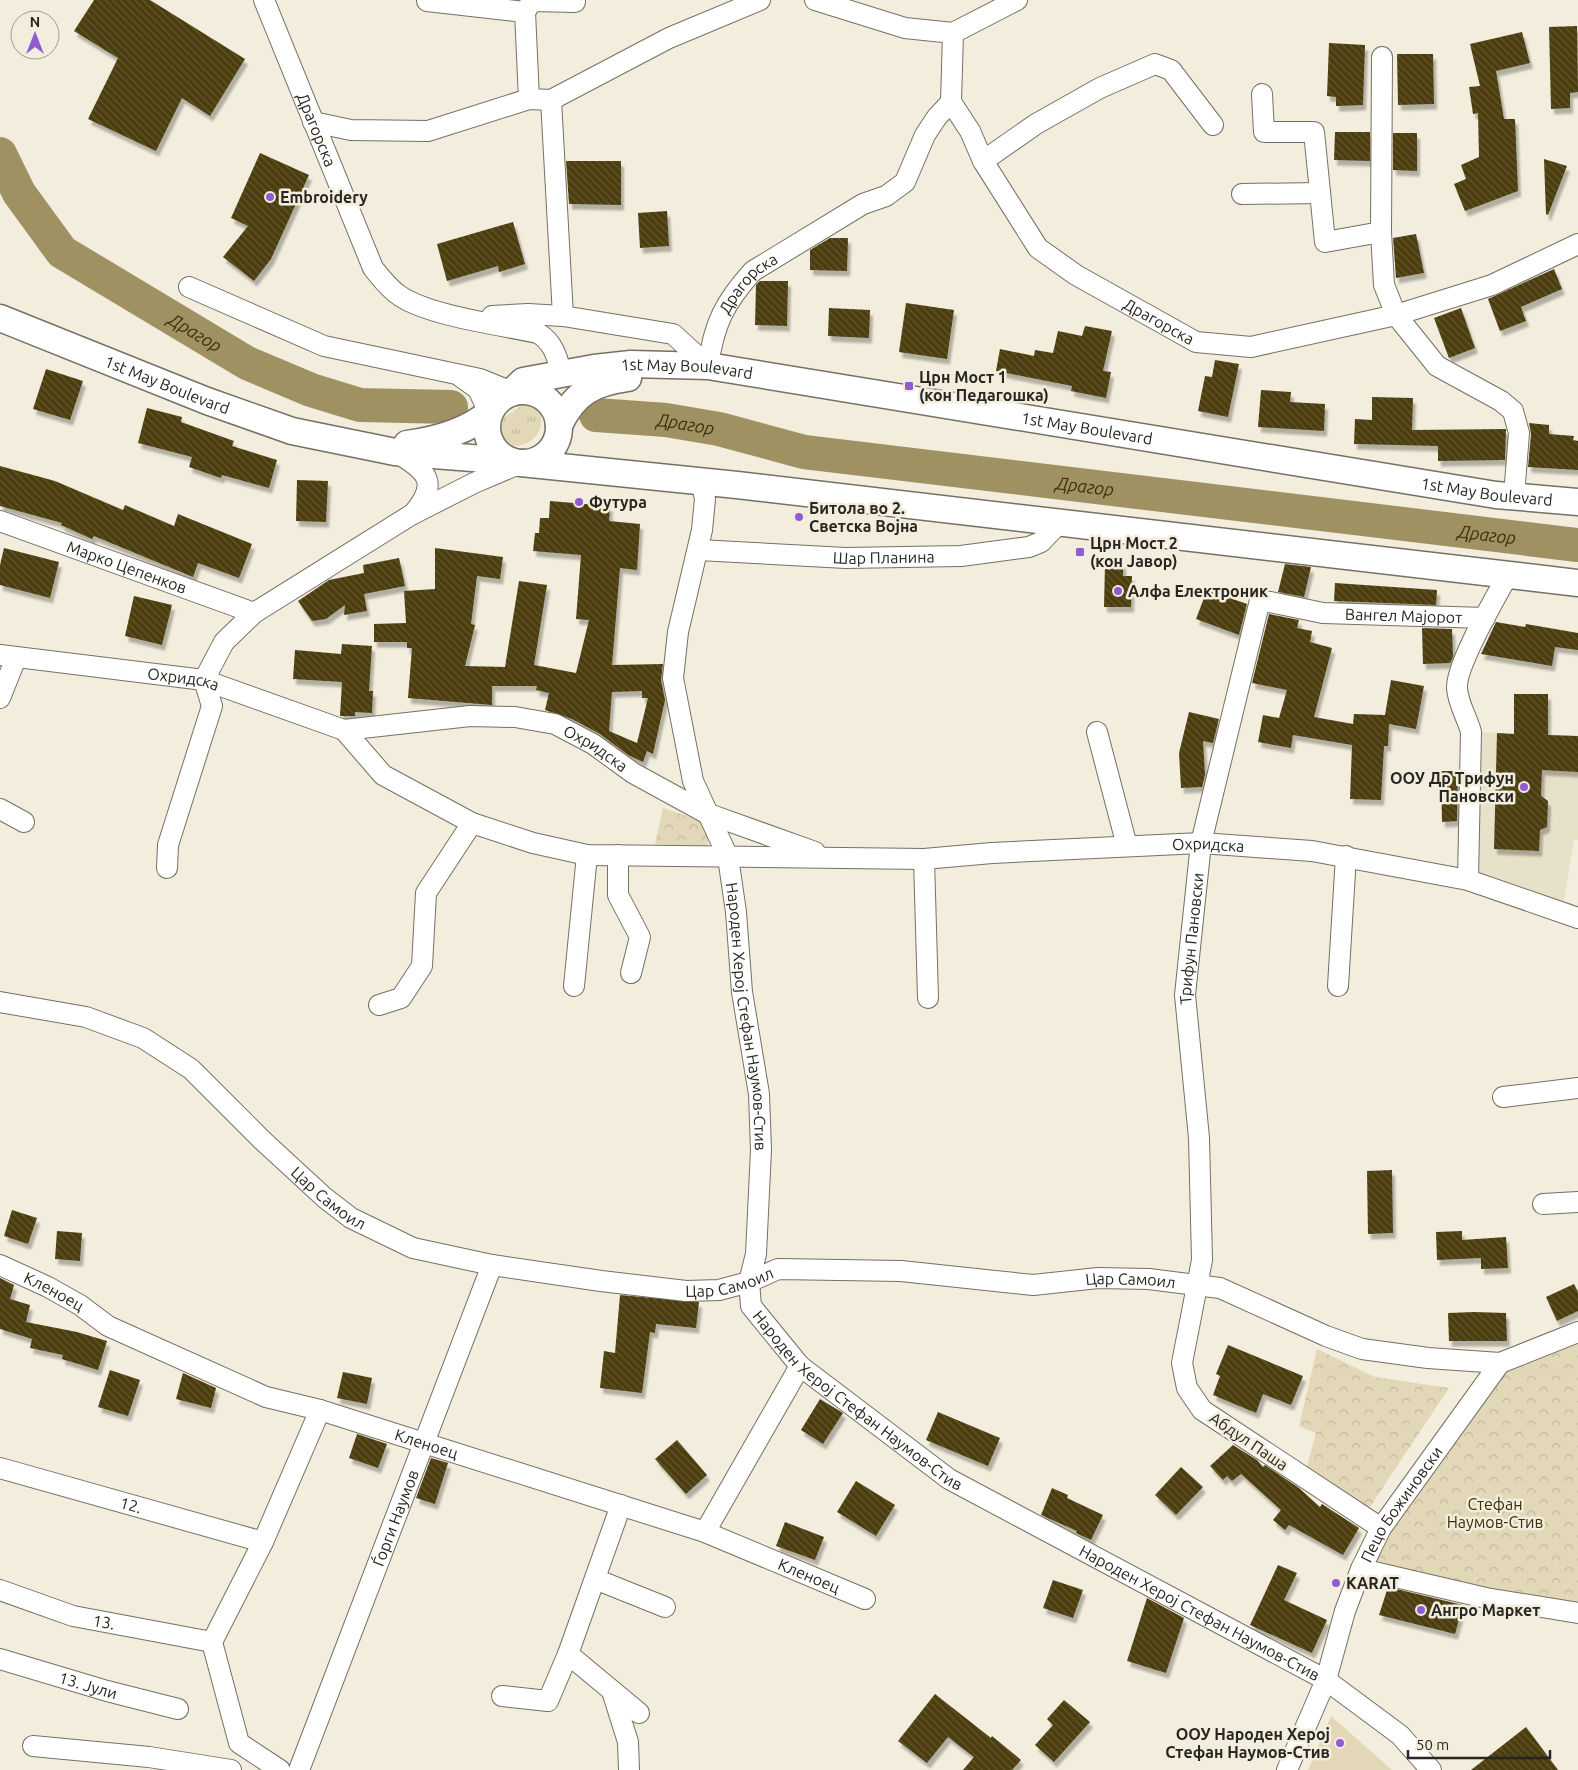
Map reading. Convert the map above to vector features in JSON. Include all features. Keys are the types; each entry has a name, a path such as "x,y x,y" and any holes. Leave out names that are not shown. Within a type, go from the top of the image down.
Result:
{"main road":[{"name":"1st May Boulevard","path":"0,318 207,401 292,431 395,452 701,480 1578,582"},
{"name":"1st May Boulevard","path":"337,441 400,445 433,441 479,421 490,412 495,404 518,386 562,375 631,364 708,366 1514,496 1578,502"},
{"name":"1st May Boulevard","path":"516,462 533,462 544,456 552,448 558,437 559,425 568,406 582,394 599,384 629,378 676,375 708,366"},
{"path":"518,386 528,392 544,397 557,414 559,425"},
{"path":"490,412 487,424 490,441 501,456 516,462"}],"street":[{"name":"Драгорска","path":"264,0 373,268 400,296 416,303 467,318 538,333 547,339 554,348 562,375"},
{"path":"313,122 351,130 428,131 529,99 551,100 669,38 760,0"},
{"path":"814,0 905,28 954,33 1018,0"},
{"path":"951,102 954,33 986,0"},
{"path":"427,1 525,12"},
{"path":"529,99 525,12 532,1 575,2"},
{"path":"1382,57 1381,232 1384,285 1396,315 1437,366 1501,401 1513,411 1519,433 1514,496"},
{"path":"983,161 1036,124 1100,88 1155,64 1171,70 1213,125"},
{"path":"1262,94 1264,132 1314,132 1325,242 1381,232"},
{"path":"551,100 563,316"},
{"name":"Драгорска","path":"708,366 713,334 723,310 738,287 753,271 863,204 886,196 905,182 924,136 937,117 951,102 970,131 983,161 1038,248 1076,275 1196,342 1251,347 1396,315 1492,285 1578,244"},
{"path":"1242,194 1320,193"},
{"path":"189,287 324,346 518,386"},
{"name":"Драгорска","path":"467,318 528,314 563,316 673,334 708,366"},
{"path":"455,373 478,389 490,412"},
{"path":"395,452 420,468 428,479 428,491 423,502 411,516"},
{"path":"166,868 168,845 212,706 204,680 224,642 254,613 411,516 516,462"},
{"name":"Народен Херој Стефан Наумов-Стив","path":"701,480 705,499 698,550 678,632 673,678 692,782 728,857 736,912 742,992 759,1094 761,1150 756,1254 749,1282 751,1306 800,1366 949,1479 1326,1680 1400,1735 1431,1770"},
{"name":"Марко Цепенков","path":"0,521 254,613"},
{"name":"Шар Планина","path":"698,550 846,558 961,556 1029,547 1040,542 1061,522"},
{"path":"1468,880 1471,732 1468,720 1460,706 1458,676 1485,618 1509,573"},
{"name":"Вангел Маjорот","path":"1260,600 1323,613 1485,618"},
{"name":"Трифун Пановски","path":"1196,1284 1202,1260 1199,1138 1186,995 1201,843 1260,600"},
{"name":"Охридска","path":"0,698 8,656 204,680 344,730 470,716 515,717 542,721 572,732 633,773 706,813 830,858"},
{"name":"Охридска","path":"344,730 383,774 472,822 533,843 586,855 924,860 992,853 1201,843 1346,856 1468,880 1578,918"},
{"path":"1097,732 1127,846"},
{"path":"0,809 24,822"},
{"path":"379,1005 401,998 422,966 426,893 472,822"},
{"path":"574,986 586,855"},
{"path":"618,855 618,896 640,938 631,972"},
{"path":"1338,986 1346,856"},
{"path":"924,860 928,998"},
{"name":"Цар Самоил","path":"0,1002 86,1017 143,1038 191,1069 283,1160 325,1198 351,1218 413,1248 492,1265 601,1282 686,1291 719,1290 749,1282 778,1268 901,1271 1033,1285 1098,1278 1149,1279 1220,1288 1309,1329 1362,1349 1428,1358 1500,1363 1578,1332"},
{"path":"1503,1097 1578,1088"},
{"path":"1543,1204 1578,1202"},
{"name":"Кленоец","path":"0,1265 48,1286 80,1305 108,1326 266,1397 320,1410 705,1532 865,1599"},
{"name":"Ѓорги Наумов","path":"299,1770 492,1265"},
{"name":"Абдул Паша","path":"1196,1284 1182,1363 1187,1388 1202,1410 1381,1528"},
{"name":"Пецо Божиновски","path":"1287,1770 1326,1680 1345,1611 1361,1569 1381,1528 1500,1363"},
{"path":"705,1532 800,1366"},
{"path":"280,1770 239,1743 212,1642 263,1542 320,1410"},
{"name":"12.","path":"0,1468 263,1542"},
{"path":"502,1696 548,1701 568,1654 621,1505"},
{"path":"1361,1569 1486,1598 1578,1613"},
{"path":"595,1579 665,1607"},
{"name":"13.","path":"0,1590 73,1616 212,1642"},
{"path":"568,1654 639,1713"},
{"name":"13. Јули","path":"0,1659 108,1692 178,1709"},
{"path":"612,1691 628,1742 629,1770"},
{"path":"33,1746 149,1758 231,1770"}],"shaded area":[{"name":"ООУ Др Трифун Пановски","path":"1471,732 1578,736 1578,840 1574,839 1562,913 1468,880"}],"green space":[{"path":"531,403 540,410 541,424 537,435 529,442 519,446 510,446 501,442 497,434 497,422 524,404"},
{"path":"663,808 707,823 708,848 655,844"},
{"name":"Стефан Наумов-Стив","path":"1578,1332 1578,1613 1361,1569 1500,1363"},
{"path":"1317,1349 1375,1377 1449,1388 1368,1510 1306,1470 1316,1433 1299,1426"},
{"name":"ООУ Народен Херој Стефан Наумов-Стив","path":"1331,1716 1392,1770 1308,1770"}],"building":[{"path":"94,0 150,0 245,59 210,116 182,98 156,151 88,119 118,58 74,31"},
{"path":"1577,26 1578,92 1570,93 1570,108 1551,109 1549,27"},
{"path":"1522,32 1530,63 1496,71 1504,119 1515,119 1518,191 1465,211 1454,184 1466,179 1461,165 1479,157 1478,113 1473,114 1469,87 1480,86 1470,44"},
{"path":"1329,43 1365,45 1363,105 1336,106 1336,97 1327,96"},
{"path":"1397,54 1433,54 1434,104 1398,105"},
{"path":"1335,132 1370,132 1370,161 1334,160"},
{"path":"1393,133 1417,133 1417,171 1393,170"},
{"name":"Embroidery","path":"260,153 309,175 271,259 254,281 223,257 248,226 231,218"},
{"path":"1544,159 1567,166 1548,215 1546,214"},
{"path":"566,161 621,161 621,205 569,204"},
{"path":"667,211 669,246 640,248 638,213"},
{"path":"513,222 525,264 499,272 498,266 447,281 437,244"},
{"path":"1416,234 1424,273 1396,278 1393,238"},
{"path":"830,238 848,238 847,271 810,270 810,250"},
{"path":"1554,269 1562,289 1521,307 1526,321 1500,331 1488,299"},
{"path":"760,281 788,281 787,326 755,325 756,285"},
{"path":"906,303 954,310 947,359 899,352"},
{"path":"829,308 870,310 869,338 828,336"},
{"path":"1461,308 1475,348 1449,358 1434,318"},
{"path":"1085,326 1112,331 1103,371 1111,372 1106,398 1071,391 1072,386 996,371 1000,349 1034,356 1035,350 1053,353 1058,331 1082,336"},
{"path":"1215,360 1239,364 1228,417 1198,411 1205,376 1212,377"},
{"path":"46,369 83,381 70,420 33,409"},
{"path":"1261,390 1291,392 1290,402 1325,404 1324,431 1258,427"},
{"path":"1372,397 1413,398 1412,430 1506,429 1505,460 1438,461 1438,446 1354,444 1355,419 1372,420"},
{"path":"147,408 182,417 181,422 234,441 232,446 277,460 269,488 222,475 221,478 189,467 192,457 138,443"},
{"path":"1529,423 1549,425 1549,434 1574,436 1573,440 1578,441 1578,470 1528,467 1531,434"},
{"path":"0,466 55,481 123,510 125,505 174,526 178,514 252,544 239,578 198,563 193,577 94,536 92,539 61,525 62,523 0,506"},
{"path":"297,480 328,481 326,522 296,521"},
{"path":"550,501 610,506 609,521 640,524 637,570 620,568 612,665 663,664 661,680 665,700 653,754 647,751 643,762 628,755 600,734 572,719 545,710 549,693 536,690 537,686 492,686 492,705 408,698 412,648 407,648 407,642 374,642 374,624 406,623 404,591 435,589 435,548 503,557 500,579 477,576 471,624 475,625 465,666 505,667 519,581 547,585 534,665 576,673 589,620 576,619 581,555 533,551 535,533 539,533 540,518 549,518","holes":["642,691 642,698 648,698 637,743 609,731 612,692"]},
{"path":"4,548 59,562 50,598 0,585 0,565"},
{"path":"399,558 405,586 364,594 367,611 344,615 345,605 326,619 312,621 298,601 329,580 364,573 363,565"},
{"name":"Алфа Електроник","path":"1105,563 1123,563 1123,576 1132,576 1131,607 1104,607"},
{"path":"1285,564 1311,567 1304,597 1278,592"},
{"path":"1335,583 1437,590 1436,605 1334,601"},
{"path":"1207,590 1247,604 1239,635 1196,619"},
{"path":"134,596 172,605 162,645 125,636"},
{"path":"1269,614 1299,620 1297,628 1312,631 1310,642 1332,648 1314,717 1353,724 1354,714 1385,715 1391,680 1424,686 1416,729 1389,724 1388,746 1384,746 1381,800 1350,799 1352,745 1293,735 1291,748 1258,742 1263,715 1279,718 1287,690 1252,683"},
{"path":"1496,622 1525,627 1526,624 1578,633 1578,650 1555,647 1552,666 1481,654"},
{"path":"1422,628 1452,629 1453,657 1450,663 1423,664"},
{"path":"342,644 372,646 369,691 373,691 372,713 355,712 355,716 340,716 342,682 293,679 295,650 341,654"},
{"path":"1514,694 1548,694 1548,735 1578,736 1578,772 1542,770 1541,796 1548,801 1547,827 1540,830 1539,851 1494,849 1497,733 1514,734"},
{"path":"1189,712 1219,719 1213,743 1203,741 1205,775 1202,787 1181,788 1179,753"},
{"path":"1441,771 1458,771 1457,821 1442,822"},
{"path":"1392,1170 1393,1233 1368,1234 1367,1171"},
{"path":"12,1210 37,1218 28,1244 4,1236"},
{"path":"57,1231 82,1233 80,1261 55,1259"},
{"path":"1462,1231 1462,1240 1506,1237 1508,1268 1481,1269 1481,1258 1437,1260 1436,1232"},
{"path":"0,1278 14,1285 10,1299 30,1305 26,1322 77,1332 107,1341 98,1370 62,1359 63,1355 30,1348 32,1339 0,1329"},
{"path":"1574,1284 1578,1292 1578,1311 1557,1321 1546,1297"},
{"path":"620,1295 699,1302 696,1328 656,1324 655,1333 650,1332 642,1393 600,1388 604,1351 615,1353"},
{"path":"1448,1313 1506,1313 1507,1341 1449,1341"},
{"path":"1228,1345 1303,1376 1291,1405 1263,1394 1256,1413 1213,1395 1220,1376 1216,1374"},
{"path":"110,1370 140,1380 128,1416 98,1407"},
{"path":"343,1372 372,1378 367,1404 337,1398"},
{"path":"183,1373 216,1388 211,1408 176,1399"},
{"path":"820,1399 843,1413 823,1444 801,1430"},
{"path":"938,1412 1000,1438 988,1466 926,1440"},
{"path":"357,1434 387,1444 378,1468 349,1458"},
{"path":"677,1440 707,1475 686,1494 655,1459"},
{"path":"1233,1445 1257,1460 1263,1467 1265,1465 1299,1488 1320,1507 1322,1504 1359,1528 1343,1555 1289,1525 1285,1530 1273,1520 1281,1510 1241,1474 1232,1481 1227,1476 1223,1480 1210,1466"},
{"path":"431,1458 448,1463 435,1504 416,1498"},
{"path":"1181,1467 1203,1487 1176,1515 1155,1495"},
{"path":"856,1481 895,1505 876,1536 837,1512"},
{"path":"1052,1488 1068,1495 1067,1498 1103,1515 1091,1540 1076,1533 1077,1531 1041,1515"},
{"path":"785,1522 824,1537 815,1560 776,1546"},
{"path":"1278,1565 1297,1573 1284,1600 1327,1620 1312,1653 1250,1625"},
{"path":"1053,1580 1083,1590 1073,1618 1043,1608"},
{"name":"Ангро Маркет","path":"1388,1587 1463,1605 1455,1634 1379,1615"},
{"path":"1147,1598 1184,1618 1166,1673 1127,1661"},
{"path":"935,1694 1021,1760 1012,1770 963,1770 974,1757 948,1737 927,1763 898,1741"},
{"path":"1064,1700 1090,1722 1054,1762 1035,1745 1053,1725 1047,1719"},
{"path":"1526,1727 1558,1770 1471,1770"}],"waterway":[{"name":"Драгор","path":"0,154 19,193 62,252 247,363 311,390 360,405 451,407"},
{"name":"Драгор","path":"596,415 666,420 719,429 804,452 1578,545"}],"place":[{"name":"Embroidery","path":"270,197"},
{"name":"Црн Мост 1 (кон Педагошка)","path":"909,386"},
{"name":"Футура","path":"579,502"},
{"name":"Битола во 2. Светска Војна","path":"799,517"},
{"name":"Црн Мост 2 (кон Јавор)","path":"1080,552"},
{"name":"Алфа Електроник","path":"1118,591"},
{"name":"ООУ Др Трифун Пановски","path":"1524,787"},
{"name":"KARAT","path":"1336,1583"},
{"name":"Ангро Маркет","path":"1421,1610"},
{"name":"ООУ Народен Херој Стефан Наумов-Стив","path":"1340,1743"}]}
